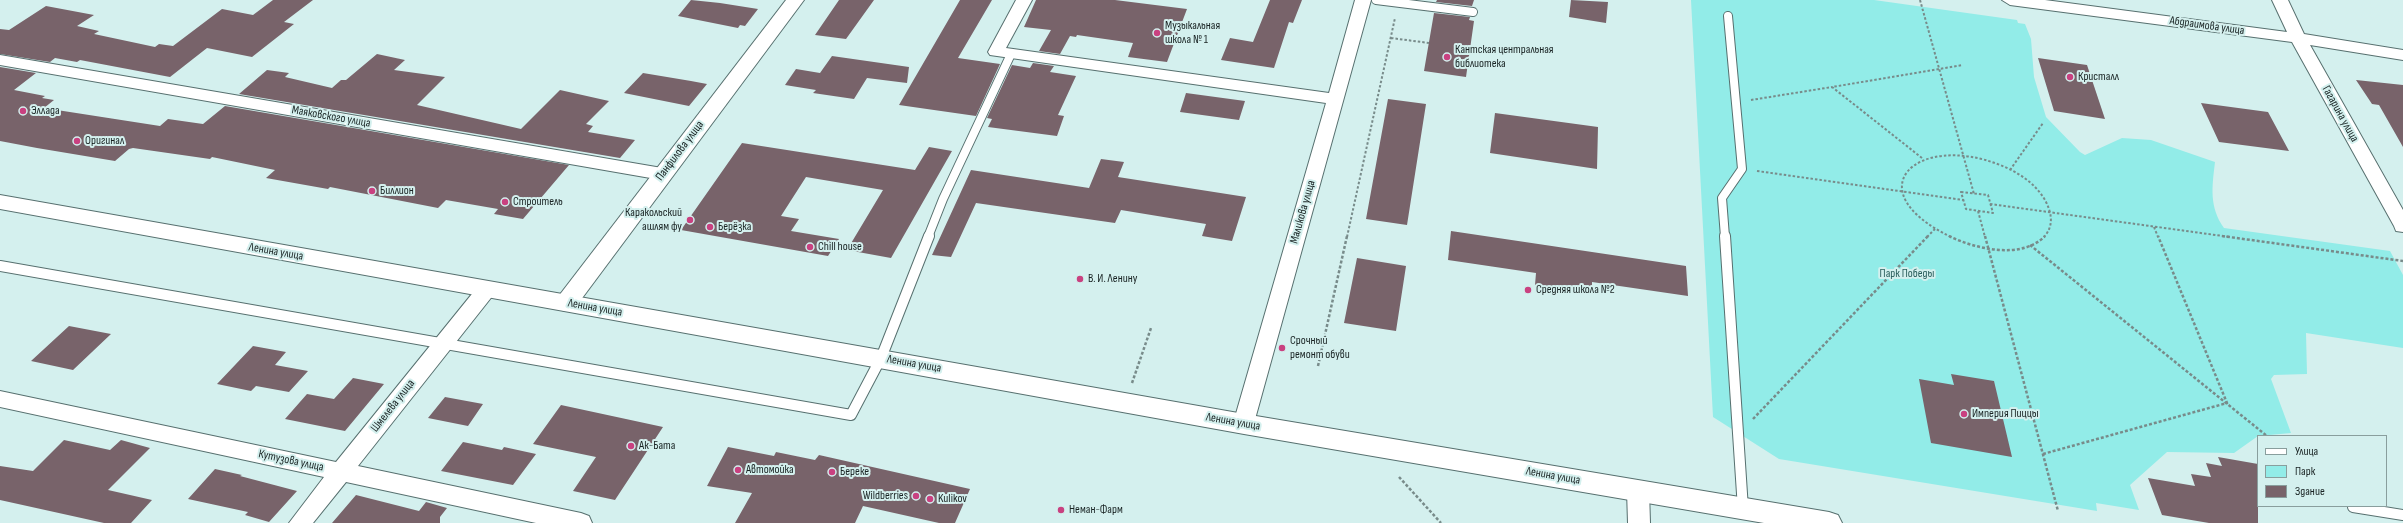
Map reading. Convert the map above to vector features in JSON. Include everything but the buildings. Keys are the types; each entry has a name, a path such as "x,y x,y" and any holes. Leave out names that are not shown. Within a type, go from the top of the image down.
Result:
{"main road":[{"name":"Панфилова улица","path":"566,303 794,0"},
{"name":"Ленина улица","path":"0,202 881,358 1244,424 1829,523"}],"street":[{"path":"1024,0 996,52 1335,98"},
{"name":"Маликова улица","path":"1244,424 1363,0"},
{"name":"Абдраимова улица","path":"2010,0 2298,38 2403,55"},
{"name":"Гагарина улица","path":"2280,0 2298,38 2403,226"},
{"name":"Маяковского улица","path":"0,60 662,174"},
{"name":"Шмелева улица","path":"300,523 487,289"},
{"name":"Кутузова улица","path":"0,399 581,523"},
{"path":"1638,490 1639,523"}],"lane":[{"path":"1376,0 1473,12"},
{"path":"1728,16 1742,169 1722,198 1743,508"},
{"path":"0,266 851,415 881,358 943,199 1011,54"},
{"path":"2359,507 2403,515"}],"path":[{"path":"1920,0 1974,194"},
{"path":"1318,366 1399,3"},
{"path":"1391,38 1429,43"},
{"path":"1735,103 1963,65"},
{"path":"1832,87 1922,158"},
{"path":"2010,170 2043,123"},
{"path":"1941,154 1963,155 1987,160 2010,170 2032,185 2041,194 2051,212 2052,221 2046,235 2030,245 2011,249 1988,248 1960,241 1935,229 1914,211 1903,192 1903,175 1910,165 1922,158 1941,154"},
{"path":"1742,169 1963,200"},
{"path":"1961,192 1974,194 1988,196 1993,213 1966,210 1961,192"},
{"path":"1990,204 2403,261"},
{"path":"1978,211 2058,511"},
{"path":"2154,226 2227,403"},
{"path":"1738,434 1935,229"},
{"path":"2030,245 2266,435"},
{"path":"1132,383 1151,328"},
{"path":"2043,454 2227,403"},
{"path":"1399,477 1441,523"}],"green space":[{"name":"Парк Победы","path":"1691,0 1874,0 2017,20 2018,23 2025,24 2031,39 2034,77 2046,117 2080,152 2085,155 2122,138 2151,140 2215,162 2213,180 2214,204 2219,220 2224,228 2390,251 2403,275 2403,348 2306,333 2307,374 2274,375 2271,379 2291,433 2257,435 2257,437 2234,453 2167,452 2130,485 2139,510 2096,503 2097,511 1779,459 1713,417"}],"place":[{"name":"Музыкальная школа № 1","path":"1157,33"},
{"name":"Кантская центральная библиотека","path":"1447,57"},
{"name":"Кристалл","path":"2070,77"},
{"name":"Эллада","path":"23,111"},
{"name":"Оригинал","path":"77,141"},
{"name":"Биллион","path":"372,191"},
{"name":"Строитель","path":"505,202"},
{"name":"Каракольский ашлям фу","path":"690,220"},
{"name":"Берёзка","path":"710,227"},
{"name":"Chill house","path":"810,247"},
{"name":"В. И. Ленину","path":"1080,279"},
{"name":"Средняя школа №2","path":"1528,290"},
{"name":"Срочный ремонт обуви","path":"1282,348"},
{"name":"Империя Пиццы","path":"1964,414"},
{"name":"Ак-Бата","path":"631,446"},
{"name":"Автомойка","path":"738,470"},
{"name":"Береке","path":"832,472"},
{"name":"Wildberries","path":"916,496"},
{"name":"Kulikov","path":"930,499"},
{"name":"Неман-Фарм","path":"1061,510"}]}
